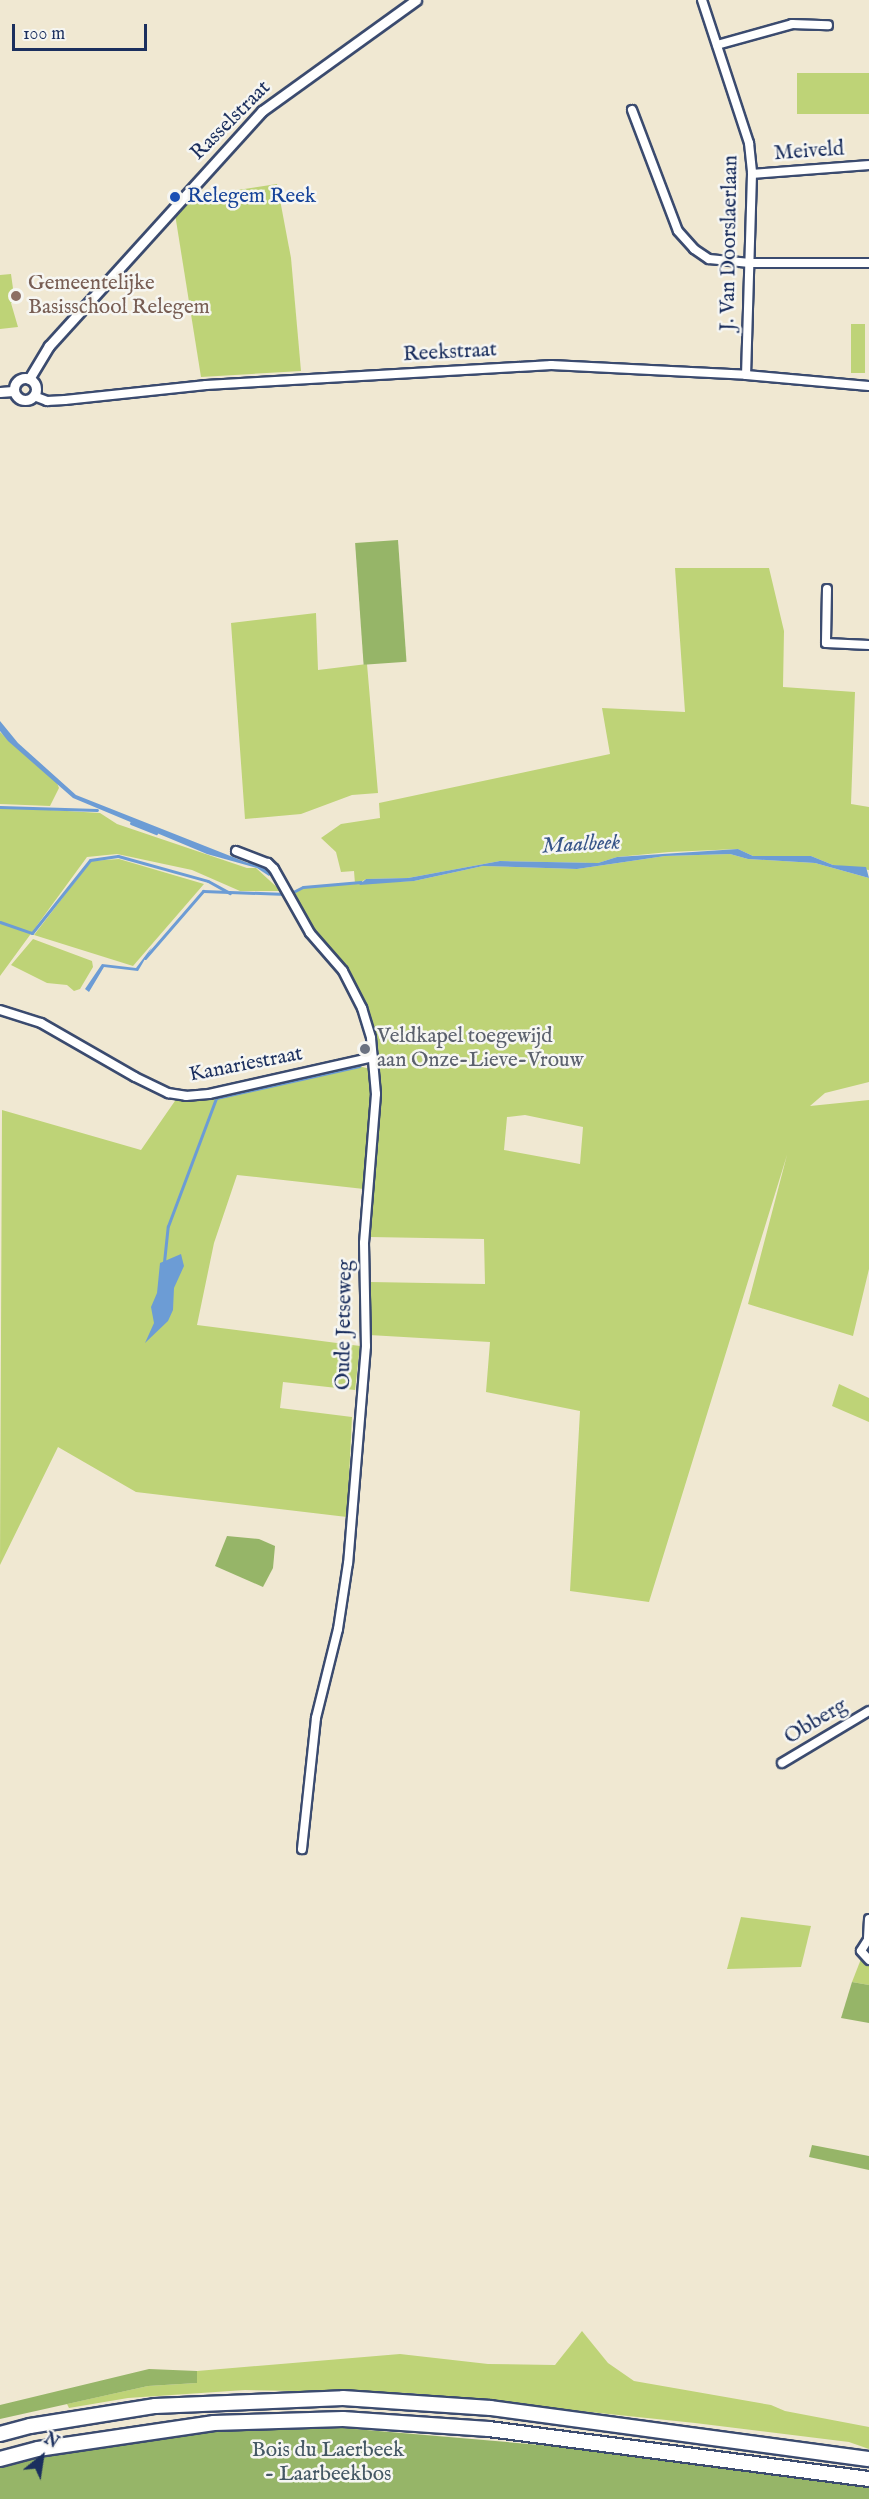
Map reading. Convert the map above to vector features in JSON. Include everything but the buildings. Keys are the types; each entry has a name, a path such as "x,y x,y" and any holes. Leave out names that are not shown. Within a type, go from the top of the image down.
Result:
{"highway":[{"path":"0,2434 30,2426 155,2406 343,2398 491,2408 869,2459"},
{"path":"0,2459 38,2449 168,2428 214,2423 343,2419 489,2429 869,2479"}],"street":[{"name":"Rasselstraat","path":"29,379 49,346 262,111 416,0"},
{"name":"J. Van Doorslaerlaan","path":"702,0 747,133 752,174 746,375"},
{"path":"717,45 792,24 828,26"},
{"path":"632,110 678,231 694,249 709,259 750,263 869,263"},
{"name":"Meiveld","path":"752,174 869,165"},
{"name":"Reekstraat","path":"13,391 22,401 34,396 47,401 206,385 551,365 746,375 869,386"},
{"path":"0,392 13,391 19,379 29,379 36,387 34,396"},
{"path":"827,589 826,643 869,645"},
{"name":"Oude Jetseweg","path":"236,851 268,863 274,869 310,933 343,971 363,1008 373,1057 376,1094 364,1243 366,1346 349,1552 338,1629 316,1718 302,1849"},
{"name":"Kanariestraat","path":"0,1010 41,1023 135,1077 168,1093 186,1096 209,1094 373,1057"},
{"name":"Obberg","path":"782,1763 869,1711"},
{"path":"869,1919 868,1938 861,1951 869,1960"}],"green space":[{"path":"797,73 869,73 869,114 797,114"},
{"path":"277,184 291,258 301,371 201,377 175,214 190,197"},
{"path":"11,274 15,303 11,303 18,327 0,329 0,275"},
{"path":"851,324 865,324 865,373 851,373"},
{"path":"398,540 407,662 364,665 355,543"},
{"path":"675,568 769,568 784,631 783,687 855,692 851,804 869,807 869,870 833,865 811,856 753,856 738,849 617,857 598,863 500,861 408,878 366,879 359,883 414,881 483,866 577,869 665,856 730,854 748,859 815,863 869,878 869,1082 825,1093 810,1106 869,1100 869,1269 853,1336 748,1304 787,1155 649,1602 570,1591 580,1411 486,1392 490,1342 369,1335 370,1282 485,1284 484,1239 370,1237 381,1097 375,1038 362,1001 319,941 294,891 303,887 355,884 354,871 341,872 336,852 321,838 341,824 380,818 379,803 610,754 602,708 685,712","holes":["525,1115 583,1127 580,1164 504,1150 507,1117"]},
{"path":"316,613 318,670 367,664 378,793 352,795 301,814 245,819 231,623"},
{"path":"0,732 57,783 59,788 50,806 0,804"},
{"path":"0,807 100,813 117,824 247,868 256,868 281,891 240,891 192,870 117,854 87,857 0,976"},
{"path":"119,859 204,884 133,966 34,935 91,861"},
{"path":"33,939 92,961 93,967 80,989 74,991 67,985 47,983 11,965"},
{"path":"359,1066 370,1069 372,1094 364,1189 237,1175 214,1243 197,1325 360,1346 355,1390 283,1382 280,1408 352,1417 347,1517 136,1492 58,1447 0,1565 2,1110 141,1150 177,1098 216,1098"},
{"path":"839,1384 869,1398 869,1422 832,1406"},
{"path":"227,1536 259,1539 275,1546 273,1568 263,1587 215,1566"},
{"path":"741,1917 811,1926 801,1967 727,1969"},
{"path":"861,1959 869,1965 869,1985 852,1982"},
{"path":"852,1982 869,1985 869,2023 841,2018"},
{"path":"812,2145 869,2156 869,2170 809,2157"},
{"path":"582,2331 608,2363 634,2381 771,2405 785,2411 869,2427 869,2449 849,2442 695,2423 409,2393 245,2390 128,2398 69,2408 67,2404 148,2386 197,2383 197,2371 400,2354 488,2364 555,2365"},
{"path":"149,2369 197,2371 197,2383 148,2386 0,2419 0,2405"},
{"name":"Bois du Laerbeek - Laarbeekbos","path":"343,2428 576,2448 869,2488 869,2499 0,2499 0,2468 40,2457 215,2431"}],"water":[{"path":"0,721 18,743 76,795 248,863 258,863 272,873 269,876 257,868 207,854 73,798 8,741 0,731"},
{"path":"738,849 753,856 811,856 833,865 866,867 869,878 815,863 748,859 730,854 665,856 577,869 483,866 414,881 359,885 366,879 408,878 500,861 598,863 617,857"},
{"path":"152,947 138,971 104,967 89,992 85,989 102,964 136,968"},
{"path":"181,1254 184,1266 174,1288 173,1310 168,1321 145,1343 154,1323 151,1307 157,1293 160,1263"}],"waterway":[{"path":"0,807 97,810"},
{"name":"Maalbeek","path":"131,823 156,833"},
{"path":"0,922 32,933 90,860 118,856 208,881 230,893"},
{"name":"Maalbeek","path":"293,892 303,887 361,882"},
{"path":"145,958 203,891 286,894"},
{"path":"367,1012 371,1022"},
{"path":"164,1262 168,1226 216,1098 359,1066"}],"place":[{"name":"Relegem Reek","path":"175,197"},
{"name":"Gemeentelijke Basisschool Relegem","path":"16,296"},
{"name":"Veldkapel toegewijd aan Onze-Lieve-Vrouw","path":"365,1049"}]}
